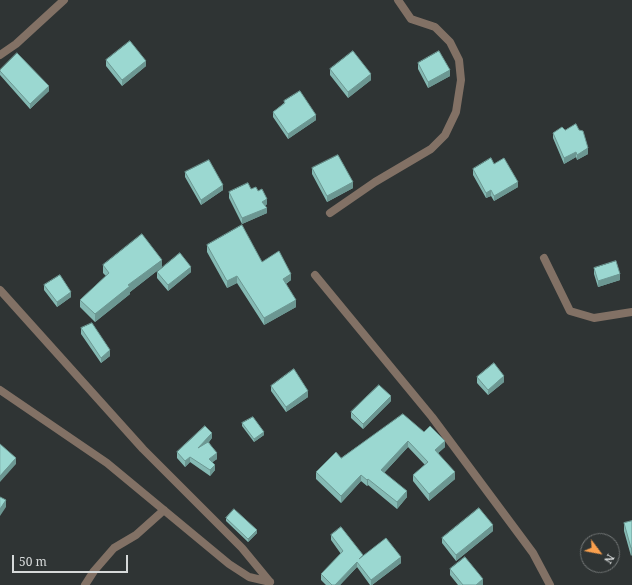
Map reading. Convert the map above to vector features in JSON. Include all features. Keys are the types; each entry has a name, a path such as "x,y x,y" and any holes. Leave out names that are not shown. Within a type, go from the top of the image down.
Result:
{"street":[{"path":"0,55 16,44 64,0"},
{"path":"330,213 375,182 431,149 445,135 456,112 461,80 459,60 450,42 435,27 411,19 398,0"},
{"path":"544,258 570,311 594,318 632,312"},
{"path":"315,275 432,417 533,553 550,585"},
{"path":"0,290 143,449 242,548 272,583"},
{"path":"0,390 107,463 229,564 249,577 272,583"},
{"path":"85,585 94,571 114,548 136,535 164,510"}],"building":[{"path":"130,41 146,61 122,80 106,60"},
{"path":"353,51 371,74 348,92 330,69"},
{"path":"439,51 450,70 428,82 418,63"},
{"path":"17,53 49,86 30,104 0,71"},
{"path":"300,91 316,115 288,134 273,112 285,103 284,101"},
{"path":"576,124 579,130 583,131 588,148 577,155 576,152 564,158 553,133 562,127 565,130"},
{"path":"338,155 353,182 327,196 312,168"},
{"path":"491,158 494,164 504,158 518,182 494,196 491,190 486,193 473,169"},
{"path":"209,160 223,185 201,200 185,172"},
{"path":"248,183 251,189 256,187 258,191 262,189 267,199 262,202 267,208 242,218 229,192"},
{"path":"242,225 262,262 279,251 291,274 283,279 296,300 264,318 237,276 227,281 207,245"},
{"path":"142,234 162,260 128,285 130,286 95,314 80,300 109,273 103,265"},
{"path":"180,253 191,267 168,285 157,272"},
{"path":"616,261 620,274 598,281 594,268"},
{"path":"60,275 71,292 57,302 44,285"},
{"path":"92,323 110,350 101,358 81,328"},
{"path":"494,363 504,376 488,390 477,377"},
{"path":"294,369 308,391 286,407 271,386"},
{"path":"379,385 391,396 363,424 351,412"},
{"path":"403,414 424,432 430,426 445,441 435,450 455,472 429,494 413,475 428,462 408,441 381,470 407,491 397,502 361,475 341,496 316,472 336,452 341,458"},
{"path":"253,417 264,432 254,439 242,423"},
{"path":"205,426 212,433 198,448 208,442 217,453 209,459 215,465 210,470 190,457 185,461 177,452"},
{"path":"0,444 16,458 0,476"},
{"path":"0,497 6,500 0,509"},
{"path":"479,508 493,525 456,555 442,538"},
{"path":"234,509 257,530 248,539 226,518"},
{"path":"632,521 632,548 631,548 624,523"},
{"path":"341,527 363,555 359,559 386,538 401,557 371,580 357,562 335,585 332,585 321,574 343,551 331,535"},
{"path":"465,557 483,579 476,585 463,585 450,569"}]}
